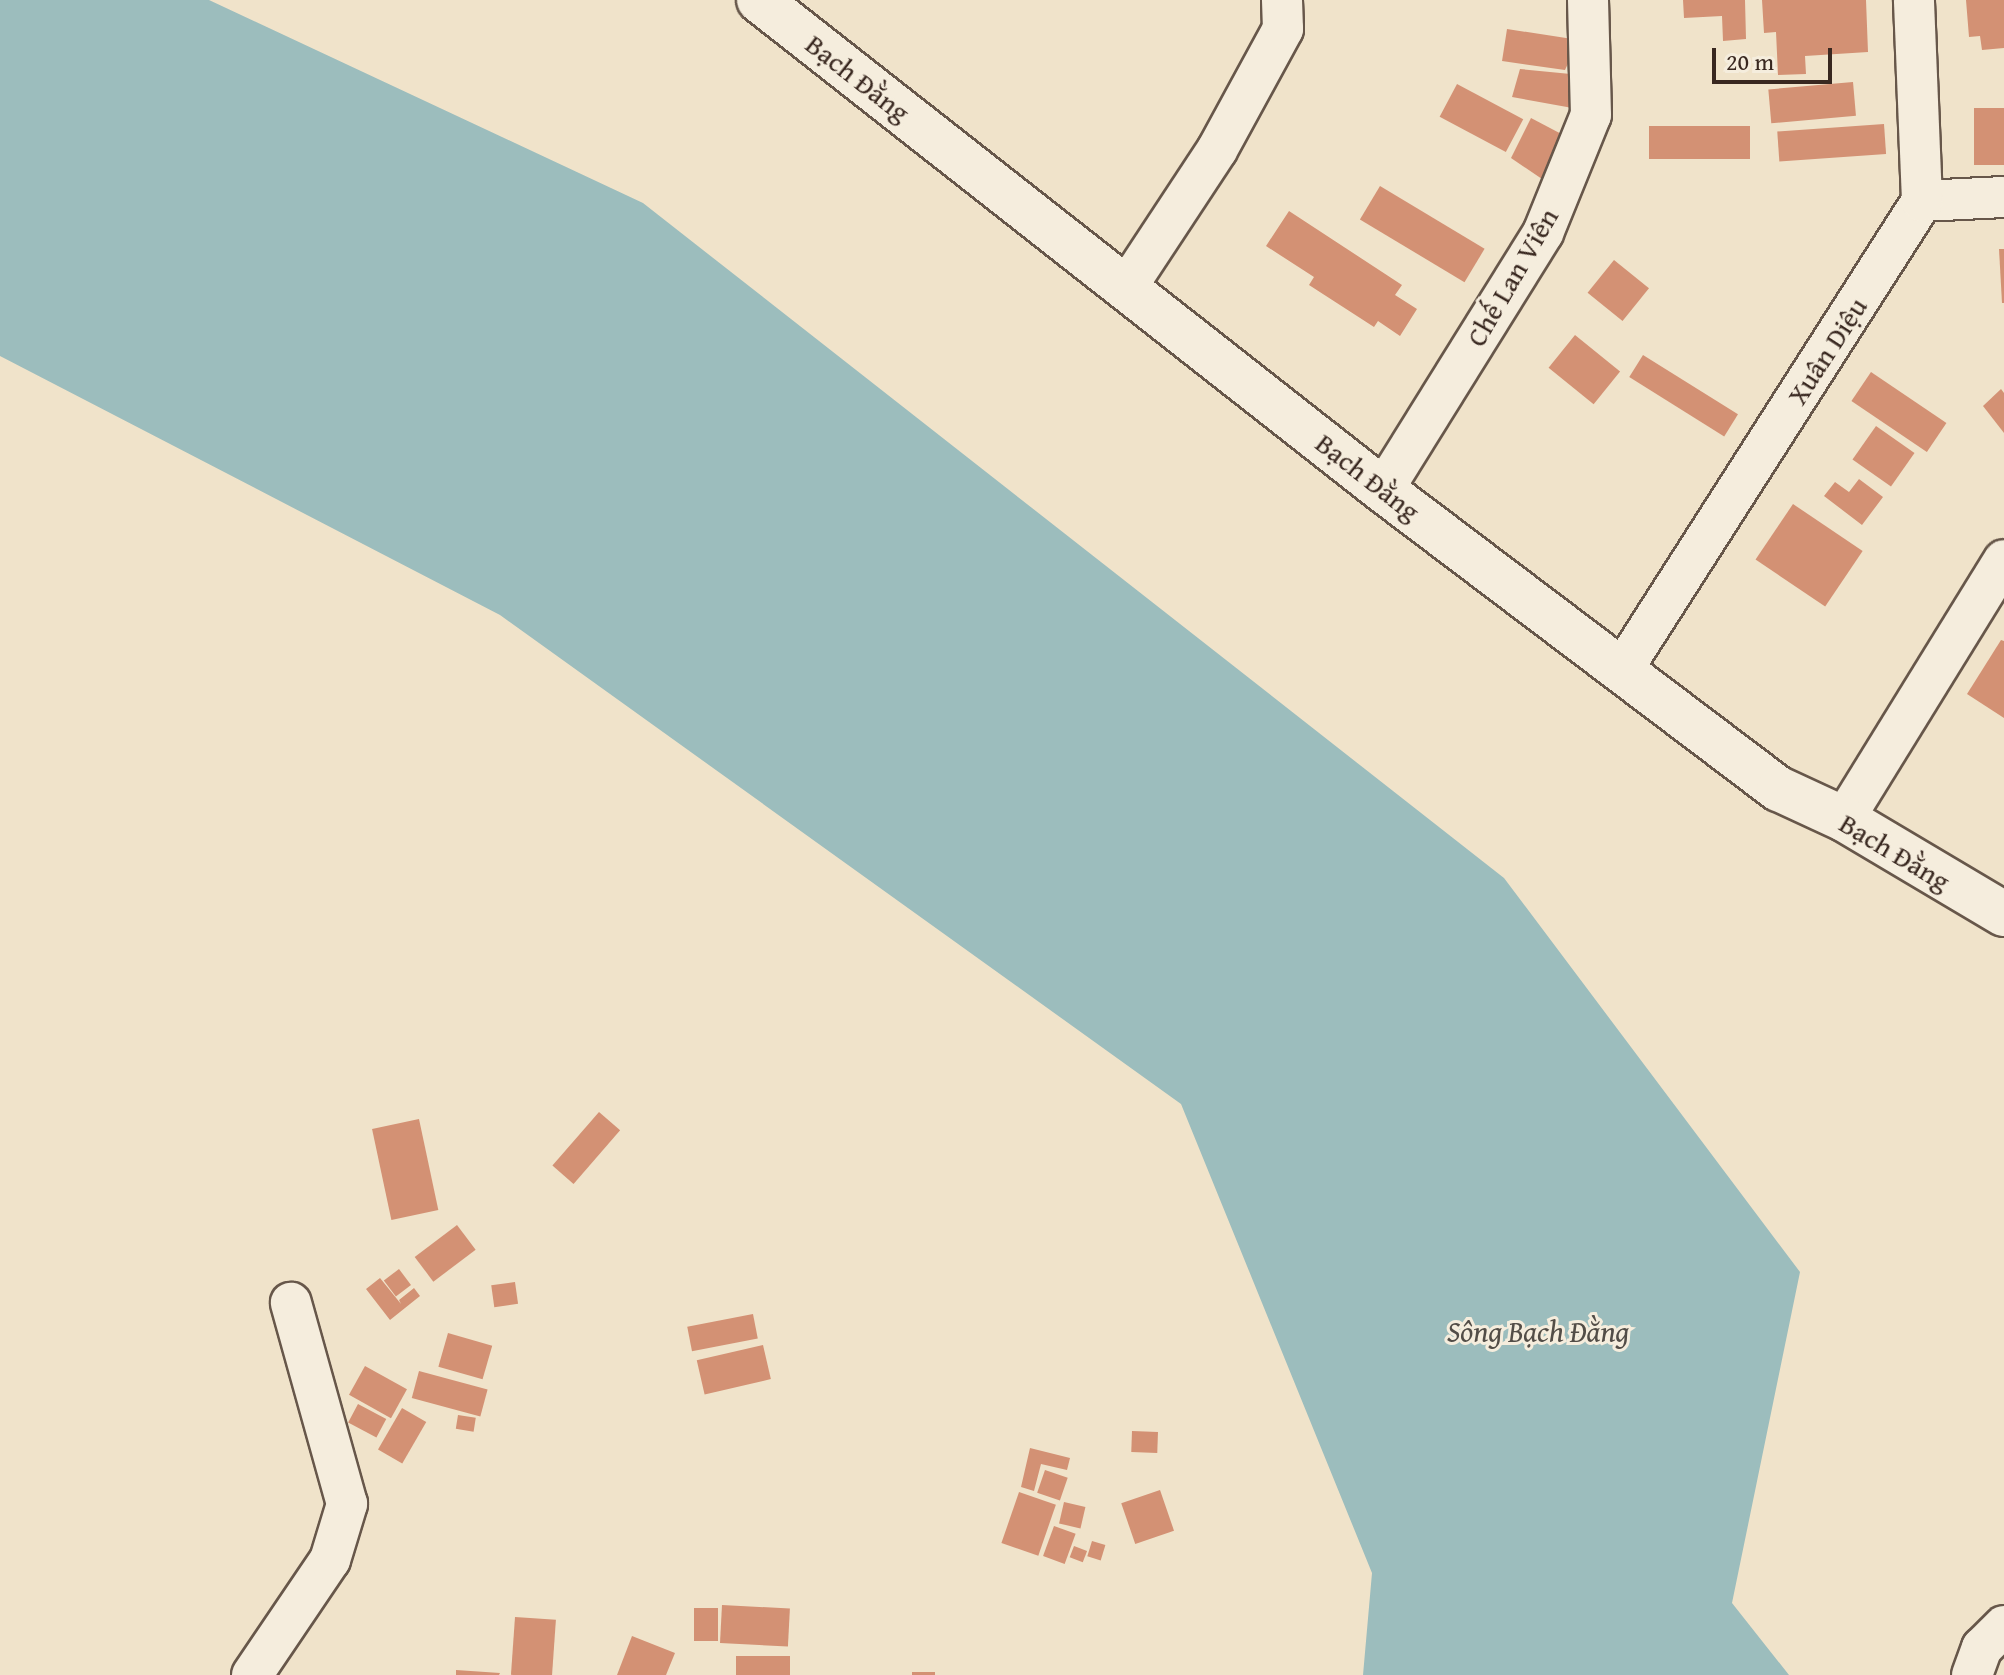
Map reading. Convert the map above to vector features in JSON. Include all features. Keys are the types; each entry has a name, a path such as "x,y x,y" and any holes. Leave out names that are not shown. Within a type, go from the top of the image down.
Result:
{"street":[{"name":"Bạch Đằng","path":"759,0 1383,490 1779,789 1844,819 2004,914"},
{"path":"1126,288 1217,150 1283,29 1282,0"},
{"name":"Chế Lan Viên","path":"1383,490 1543,233 1591,115 1588,0"},
{"path":"1914,0 1922,201 2004,197"},
{"name":"Xuân Diệu","path":"1622,670 1922,201"},
{"path":"1844,819 2004,560"},
{"path":"252,1675 330,1560 347,1504 291,1303"},
{"path":"1972,1675 1982,1648 2004,1626"}],"water":[{"name":"Sông Bạch Đằng","path":"0,0 209,0 643,203 1504,878 1800,1272 1732,1603 1789,1675 1363,1675 1372,1573 1181,1104 500,615 0,356"}],"building":[{"path":"1683,0 1745,0 1746,39 1723,41 1722,16 1684,18"},
{"path":"1762,0 1866,0 1868,52 1805,56 1806,74 1778,75 1776,32 1764,33"},
{"path":"1966,0 2004,0 2004,48 1982,50 1980,36 1969,37"},
{"path":"1507,29 1579,40 1565,70 1502,61"},
{"path":"1520,69 1581,75 1578,109 1512,97"},
{"path":"1853,82 1856,116 1771,123 1768,89"},
{"path":"1457,84 1523,119 1506,152 1440,117"},
{"path":"1974,108 2004,108 2004,165 1974,165"},
{"path":"1531,118 1569,138 1542,179 1511,158"},
{"path":"1884,124 1886,154 1779,161 1777,131"},
{"path":"1649,126 1750,126 1750,159 1649,159"},
{"path":"1380,186 1485,249 1464,282 1360,219"},
{"path":"1289,211 1402,285 1395,295 1417,309 1400,336 1378,321 1374,327 1309,285 1314,277 1266,246"},
{"path":"1999,249 2004,249 2004,303 2002,303"},
{"path":"1614,260 1649,288 1623,321 1588,293"},
{"path":"1575,335 1620,372 1594,404 1549,368"},
{"path":"1643,355 1738,414 1724,436 1629,377"},
{"path":"1871,372 1946,423 1927,452 1851,401"},
{"path":"2001,389 2004,393 2004,433 1983,406"},
{"path":"1876,426 1915,453 1891,487 1852,460"},
{"path":"1859,479 1883,497 1862,525 1824,496 1835,482 1849,492"},
{"path":"1793,504 1863,551 1825,607 1756,560"},
{"path":"2001,640 2004,641 2004,718 1967,694"},
{"path":"599,1112 620,1130 574,1184 552,1166"},
{"path":"419,1119 438,1210 391,1220 372,1129"},
{"path":"457,1225 476,1250 433,1282 415,1257"},
{"path":"399,1269 411,1285 396,1296 384,1280"},
{"path":"380,1278 401,1304 399,1300 414,1288 420,1296 390,1320 366,1289"},
{"path":"515,1282 518,1304 494,1307 491,1285"},
{"path":"753,1314 758,1339 692,1351 687,1327"},
{"path":"448,1333 492,1346 483,1379 438,1367"},
{"path":"763,1345 771,1379 705,1394 697,1360"},
{"path":"365,1366 407,1389 391,1418 349,1395"},
{"path":"419,1371 488,1389 480,1416 412,1398"},
{"path":"358,1404 386,1419 376,1438 348,1423"},
{"path":"402,1408 426,1422 402,1464 378,1450"},
{"path":"458,1415 476,1418 474,1432 456,1429"},
{"path":"1132,1431 1158,1432 1157,1453 1131,1452"},
{"path":"1030,1448 1070,1458 1067,1470 1041,1464 1034,1491 1021,1487"},
{"path":"1045,1470 1068,1478 1060,1501 1037,1493"},
{"path":"1160,1490 1174,1531 1135,1544 1121,1503"},
{"path":"1019,1492 1056,1505 1038,1556 1001,1543"},
{"path":"1064,1502 1085,1507 1080,1528 1059,1523"},
{"path":"1054,1526 1076,1534 1065,1564 1043,1556"},
{"path":"1092,1541 1105,1545 1101,1560 1087,1556"},
{"path":"1074,1546 1087,1551 1083,1562 1070,1557"},
{"path":"722,1605 790,1609 788,1647 720,1643"},
{"path":"694,1608 718,1608 718,1641 694,1641"},
{"path":"515,1617 556,1620 552,1675 511,1675"},
{"path":"632,1636 675,1653 666,1675 617,1675"},
{"path":"736,1656 790,1656 790,1675 736,1675"},
{"path":"456,1670 500,1673 456,1675"},
{"path":"912,1672 935,1672 935,1675 912,1675"}]}
